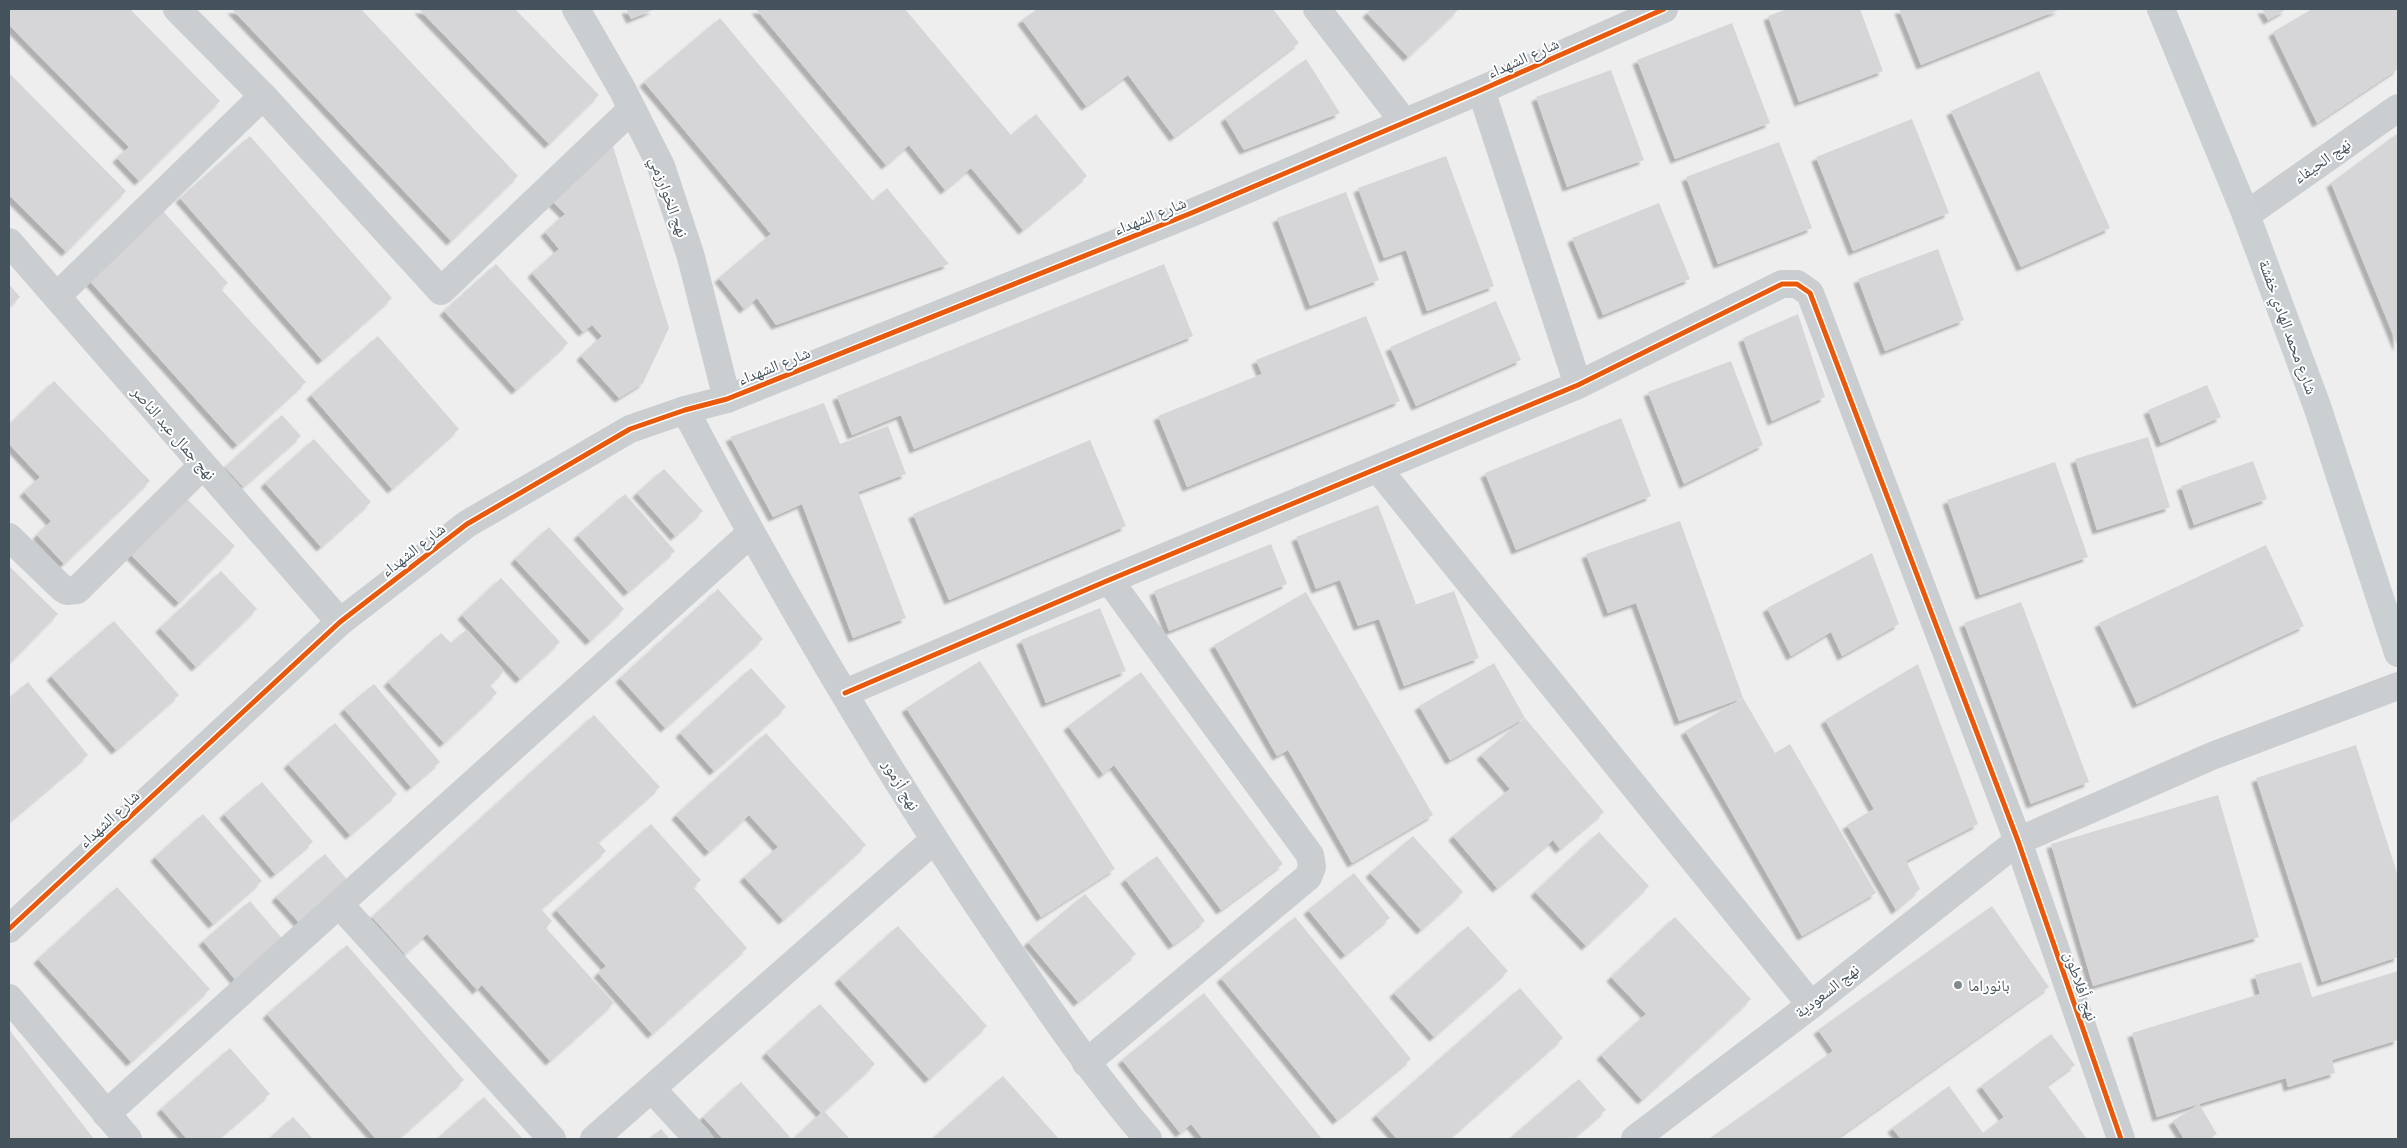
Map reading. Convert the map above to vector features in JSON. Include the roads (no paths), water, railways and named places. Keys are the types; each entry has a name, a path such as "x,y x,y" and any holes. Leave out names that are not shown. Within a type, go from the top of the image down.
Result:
{"main road":[{"name":"شارع محمد الهادي خفشة","path":"2160,9 2246,214 2317,406 2398,653"}],"street":[{"path":"177,9 263,96 441,291 632,109"},
{"name":"نهج الخوارزمي","path":"576,9 632,109 660,166 691,257 727,399"},
{"path":"1317,9 1404,122"},
{"name":"شارع الشهداء","path":"9,929 340,622 467,524 630,429 685,410 727,399 1189,214 1481,90 1664,9"},
{"path":"1481,90 1578,385"},
{"path":"56,296 263,96"},
{"name":"نهج الحيفاء","path":"2246,214 2398,108"},
{"name":"نهج جمال عبد الناصر","path":"9,242 202,466 340,622"},
{"name":"نهج أفلاطون","path":"846,693 1109,580 1578,385 1782,284 1797,284 1810,293 2018,841 2121,1139"},
{"name":"نهج أزمور","path":"685,410 750,534 934,840 1086,1064 1145,1138"},
{"path":"9,537 62,588 67,591 77,590 202,466"},
{"path":"1378,469 1811,1005"},
{"path":"106,1114 750,534"},
{"path":"1086,1064 1308,877 1312,867 1310,855 1109,580"},
{"name":"نهج السعودية","path":"1647,1135 2018,841 2212,756 2398,686"},
{"path":"594,1139 934,840"},
{"path":"340,905 552,1139"},
{"path":"9,998 128,1139"},
{"path":"652,1089 698,1139"}],"place":[{"name":"بانوراما","path":"1958,985"}]}
